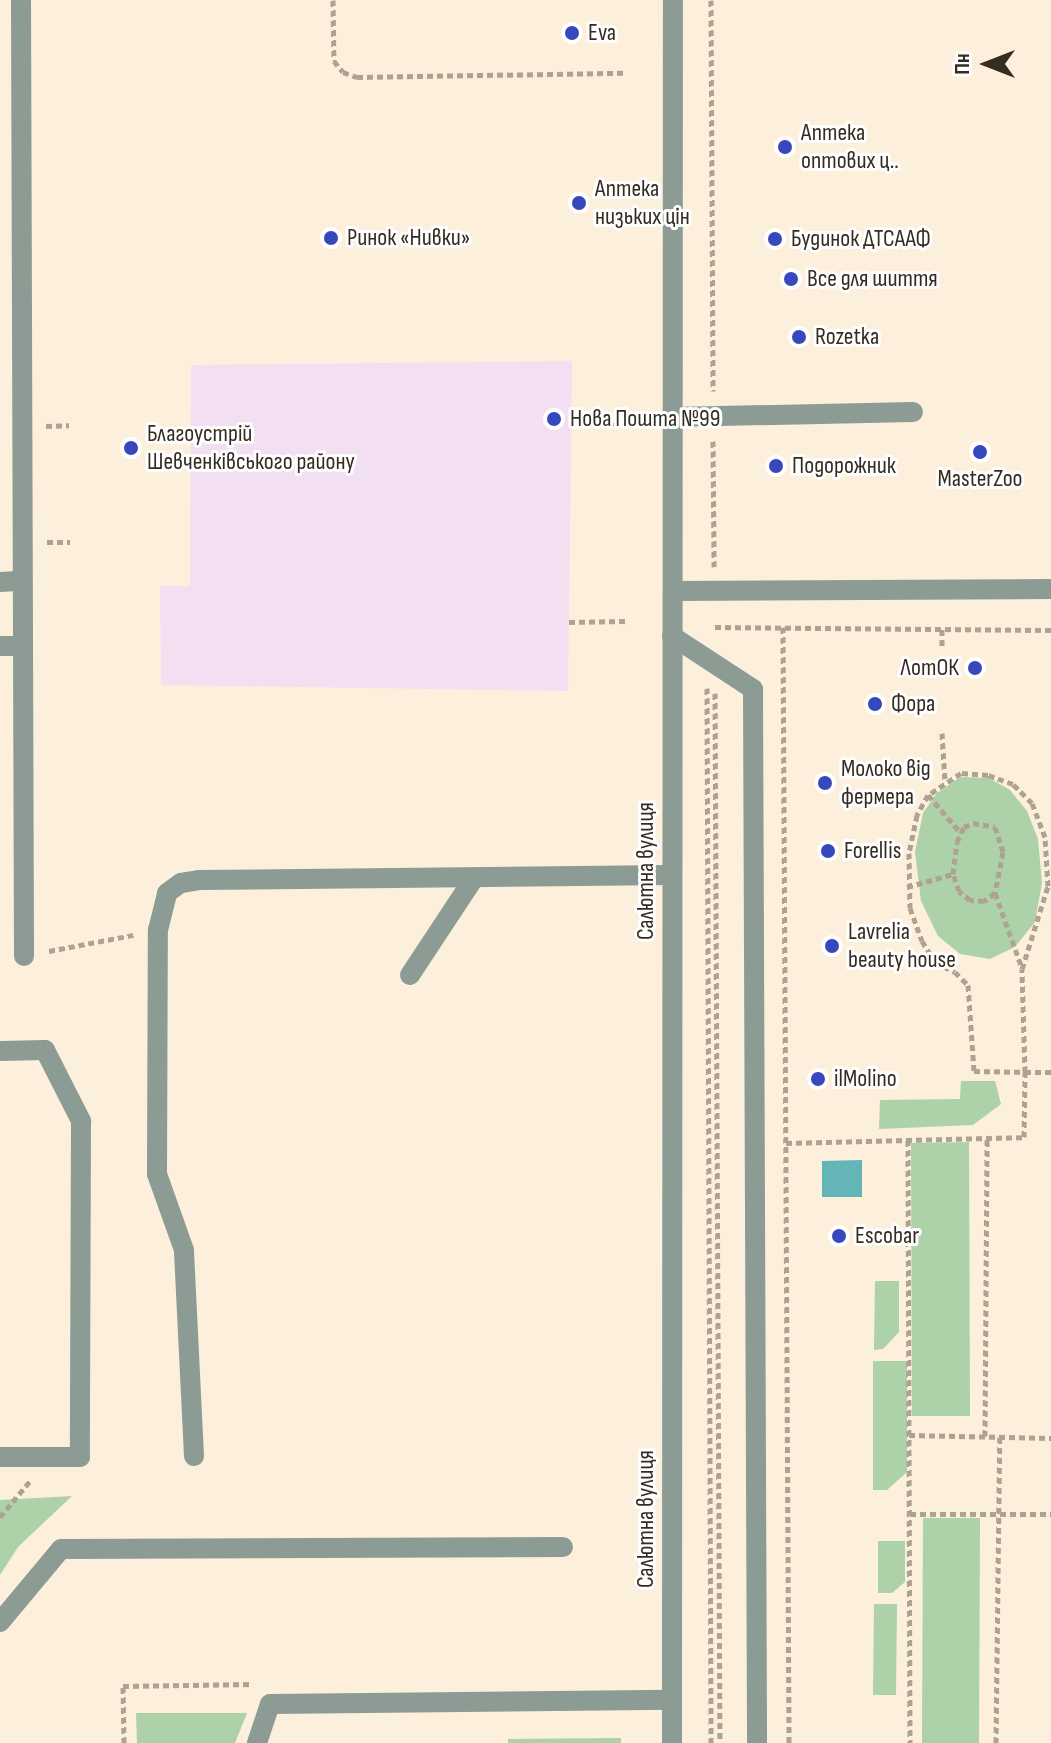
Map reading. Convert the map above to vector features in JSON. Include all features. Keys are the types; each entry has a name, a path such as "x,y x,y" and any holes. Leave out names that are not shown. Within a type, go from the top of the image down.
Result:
{"street":[{"path":"21,0 24,956"},
{"name":"Салютна вулиця","path":"672,1743 673,0"},
{"path":"0,38 21,38"},
{"path":"0,274 21,273"},
{"path":"673,417 913,412"},
{"path":"0,490 22,490"},
{"path":"0,582 22,581"},
{"path":"673,591 1051,589"},
{"path":"672,636 753,689 757,1743"},
{"path":"0,646 22,646"},
{"path":"194,1456 184,1250 157,1174 158,930 167,893 181,883 672,875"},
{"path":"410,975 474,878"},
{"path":"0,1051 45,1050 81,1121 80,1457 0,1457"},
{"path":"0,1622 61,1549 563,1547"},
{"path":"257,1743 270,1704 672,1700"}],"path":[{"path":"333,0 334,61 343,72 357,77 625,73"},
{"path":"711,0 713,415 710,590 720,1743"},
{"path":"571,423 625,424"},
{"path":"710,590 715,627 711,660 711,1743"},
{"path":"569,622 625,621"},
{"path":"715,627 1051,630"},
{"path":"783,627 789,1743"},
{"path":"942,629 942,648"},
{"path":"942,733 945,782"},
{"path":"1022,969 1048,886 1045,837 1032,803 1013,784 988,775 961,773 928,795 917,815 907,887 922,941 935,962 955,972 968,985 974,1071 1051,1072"},
{"path":"928,795 961,833"},
{"path":"786,1143 1024,1137 1022,969 995,893 1003,852 995,827 973,823 961,833 953,874 959,891 970,900 984,901 995,893"},
{"path":"907,887 953,874"},
{"path":"24,956 158,930"},
{"path":"985,1436 987,1138"},
{"path":"908,1140 910,1743"},
{"path":"909,1435 1051,1438"},
{"path":"996,1743 1000,1437"},
{"path":"0,1517 51,1457"},
{"path":"910,1514 1051,1514"}],"shaded area":[{"path":"572,361 568,691 161,685 160,586 190,586 191,365"}],"green space":[{"path":"960,777 989,778 1010,790 1027,811 1038,839 1042,883 1035,922 1015,947 990,959 960,954 938,936 921,901 915,852 923,813 936,794"},
{"path":"961,1081 995,1081 1001,1104 973,1125 879,1129 880,1100 960,1099"},
{"path":"969,1142 970,1416 912,1416 911,1143"},
{"path":"875,1281 899,1281 899,1332 883,1349 874,1350"},
{"path":"873,1361 907,1361 907,1472 887,1490 873,1490"},
{"path":"72,1496 18,1547 0,1575 0,1500"},
{"path":"923,1518 980,1518 979,1743 922,1743"},
{"path":"878,1541 905,1541 905,1582 892,1593 878,1593"},
{"path":"874,1604 897,1604 896,1695 873,1695"},
{"path":"136,1713 247,1713 235,1743 137,1743"},
{"path":"621,1738 621,1743 508,1743 508,1739"}],"water":[{"path":"862,1160 862,1197 822,1197 822,1161"}],"place":[{"name":"Eva","path":"572,33"},
{"name":"Аптека оптових ц..","path":"785,147"},
{"name":"Аптека низьких цін","path":"579,203"},
{"name":"Ринок «Нивки»","path":"331,238"},
{"name":"Будинок ДТСААФ","path":"775,239"},
{"name":"Все для шиття","path":"791,279"},
{"name":"Rozetka","path":"799,337"},
{"name":"Нова Пошта №99","path":"554,419"},
{"name":"Благоустрій Шевченківського району","path":"131,448"},
{"name":"MasterZoo","path":"980,452"},
{"name":"Подорожник","path":"776,466"},
{"name":"ЛотОК","path":"975,668"},
{"name":"Фора","path":"875,704"},
{"name":"Молоко від фермера","path":"825,783"},
{"name":"Forellis","path":"828,851"},
{"name":"Lavrelia beauty house","path":"832,946"},
{"name":"ilMolino","path":"818,1079"},
{"name":"Escobar","path":"839,1236"}]}
